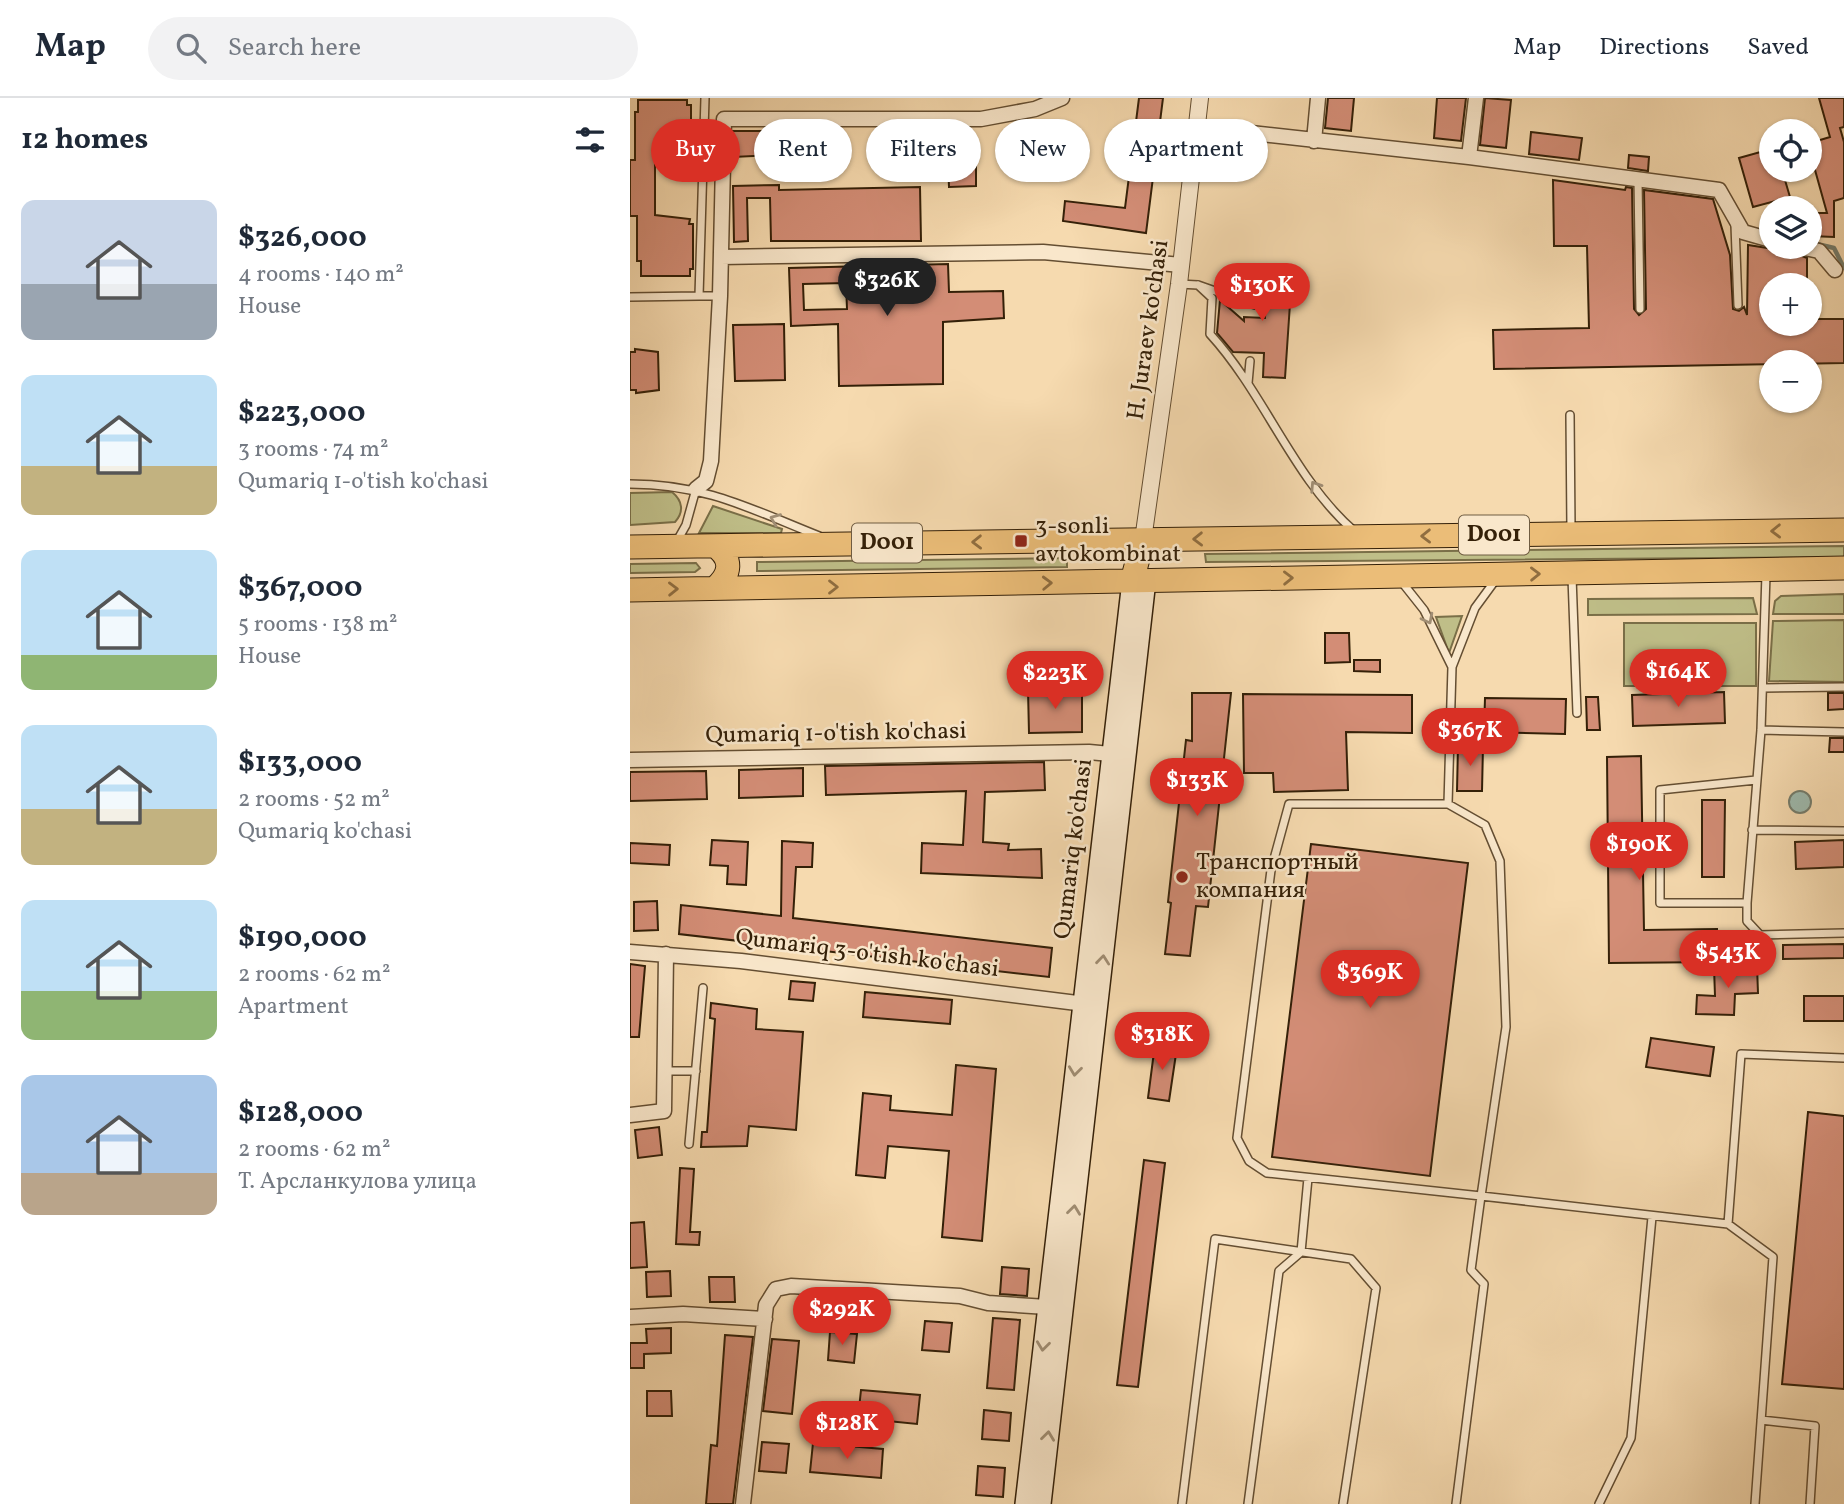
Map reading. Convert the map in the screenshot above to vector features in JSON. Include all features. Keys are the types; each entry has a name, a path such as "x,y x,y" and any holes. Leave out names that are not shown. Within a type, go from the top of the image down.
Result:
{"highway":[{"name":"D001","path":"630,547 1844,530"},
{"name":"Qumariq ko'chasi","path":"1139,581 1143,540"},
{"path":"715,546 726,556 729,568 725,578 715,588"},
{"name":"D001","path":"630,590 930,587 1844,568"}],"main road":[{"name":"Qumariq ko'chasi","path":"1041,1504 1090,1004 1139,581"},
{"name":"Qumariq ko'chasi","path":"1025,1504 1047,1307 1090,1004"}],"street":[{"path":"696,489 706,481 710,461 720,296 724,119 981,119 1035,108 1062,98"},
{"name":"H. Juraev ko'chasi","path":"1199,119 1200,98"},
{"path":"1314,141 1318,98"},
{"path":"1469,157 1476,98"},
{"path":"1268,135 1469,157 1719,190 1743,232 1759,237"},
{"name":"H. Juraev ko'chasi","path":"1143,540 1191,182"},
{"path":"721,257 1043,252 1181,265"},
{"path":"1822,255 1835,270"},
{"name":"Qumariq 1-o'tish ko'chasi","path":"630,760 1089,752 1119,755"},
{"name":"Qumariq 3-o'tish ko'chasi","path":"630,952 1090,1004"},
{"path":"630,1115 664,1111 666,954"},
{"path":"743,1504 765,1319 772,1293 786,1286 960,1296 988,1303 1047,1307"},
{"path":"630,1317 683,1314 765,1319"}],"lane":[{"path":"699,296 705,98"},
{"path":"1639,180 1640,309"},
{"path":"1735,218 1738,305"},
{"path":"1179,284 1198,285 1255,305"},
{"path":"1198,285 1212,298 1210,334 1248,384 1331,511 1360,537"},
{"path":"630,297 720,296"},
{"path":"1248,384 1250,361"},
{"path":"1570,415 1571,534"},
{"path":"630,484 669,484 696,489 839,544"},
{"path":"674,547 686,525 696,489"},
{"path":"1766,570 1761,730 1747,921 1760,935 1844,933"},
{"path":"1572,573 1577,713"},
{"path":"1448,804 1452,667 1475,608 1500,574"},
{"path":"1396,576 1424,610 1452,667"},
{"path":"1762,688 1844,687"},
{"path":"1761,730 1844,732"},
{"path":"1747,903 1660,903 1660,790 1756,780"},
{"path":"1456,1504 1484,1284 1471,1270 1481,1196 1506,1027 1500,861 1485,825 1448,804 1289,804 1271,870 1237,1138 1242,1150 1267,1174 1481,1196 1651,1217 1728,1224 1773,1257 1755,1504"},
{"path":"1752,830 1844,831"},
{"path":"689,1144 703,988"},
{"path":"1728,1224 1741,1054 1844,1058"},
{"path":"665,1071 696,1071"},
{"path":"1248,1504 1279,1271 1301,1252 1308,1178"},
{"path":"1598,1504 1631,1438 1651,1217"},
{"path":"1182,1504 1215,1239 1351,1259 1376,1288 1343,1504"},
{"path":"1761,1420 1815,1426 1810,1504"}],"shaded area":[{"path":"672,492 681,507 675,522 630,525 630,493"},
{"path":"713,506 782,529 781,533 699,533"},
{"path":"1844,546 1844,557 1206,562 1205,554"},
{"path":"1067,558 1067,567 757,571 757,562"},
{"path":"696,563 700,568 695,572 630,573 630,564"},
{"path":"1844,594 1844,614 1773,614 1775,601 1781,596"},
{"path":"1753,598 1757,614 1588,615 1588,599"},
{"path":"1462,616 1449,653 1436,617"},
{"path":"1844,620 1844,682 1769,681 1773,621"},
{"path":"1624,623 1756,623 1756,686 1624,686"},
{"path":"1800,791 1808,794 1811,802 1808,810 1800,813 1792,810 1789,802 1792,794"}],"building":[{"path":"1139,98 1163,98 1160,119 1136,119"},
{"path":"1328,98 1354,98 1351,131 1325,128"},
{"path":"1437,98 1466,98 1461,141 1434,138"},
{"path":"1485,98 1511,100 1506,148 1480,145"},
{"path":"1819,98 1844,98 1844,127 1840,128 1844,142 1844,198 1834,201 1834,237 1822,236 1822,213 1827,213 1818,182 1822,182 1822,139 1830,137"},
{"path":"638,100 687,100 687,105 691,105 691,119 651,119 651,182 655,182 655,215 690,219 689,224 693,224 693,269 690,269 690,276 641,276 641,261 637,261 637,216 630,216 630,160 635,160 635,112 638,112"},
{"path":"740,131 754,131 754,156 740,157"},
{"path":"1531,132 1582,138 1579,160 1529,154"},
{"path":"1759,152 1759,182 1786,182 1790,196 1759,196 1759,205 1753,207 1739,158"},
{"path":"1629,155 1649,157 1648,171 1628,168"},
{"path":"1553,180 1625,190 1626,187 1632,188 1634,309 1639,315 1646,309 1644,190 1713,199 1730,255 1733,309 1739,311 1744,307 1747,315 1748,245 1759,247 1759,259 1807,259 1807,273 1759,273 1759,336 1822,336 1822,319 1844,319 1844,363 1822,363 1822,350 1759,350 1759,364 1494,369 1493,330 1589,328 1587,246 1554,246"},
{"path":"949,182 976,182 976,186 949,187"},
{"path":"1128,182 1152,182 1146,233 1063,221 1065,201 1125,208"},
{"path":"779,185 779,190 920,187 921,241 771,241 770,198 747,198 748,241 734,242 733,186"},
{"path":"948,264 949,292 1003,291 1004,318 943,322 943,384 839,386 838,324 791,326 789,268","holes":["846,283 847,309 804,310 803,284"]},
{"path":"1247,271 1292,274 1285,378 1263,377 1264,353 1233,352 1217,333 1220,300 1244,321 1244,317 1265,318 1266,293 1246,292"},
{"path":"784,324 785,380 735,381 733,325"},
{"path":"635,349 658,352 659,390 636,393 636,390 630,390 630,352 635,352"},
{"path":"1325,633 1349,633 1350,662 1325,663"},
{"path":"1354,660 1380,660 1380,672 1354,671"},
{"path":"1028,690 1082,690 1082,732 1029,733"},
{"path":"1724,692 1725,723 1633,726 1632,695"},
{"path":"1192,693 1231,693 1208,907 1196,906 1190,956 1165,954 1186,740 1192,741"},
{"path":"1828,693 1844,693 1844,709 1828,710"},
{"path":"1243,694 1412,695 1412,733 1346,732 1348,790 1274,792 1273,773 1244,773"},
{"path":"1586,697 1598,697 1600,730 1587,730"},
{"path":"1485,698 1566,699 1565,734 1484,732"},
{"path":"1830,738 1844,738 1844,752 1829,752"},
{"path":"1458,745 1483,746 1482,791 1457,791"},
{"path":"1641,756 1644,930 1717,929 1718,962 1609,963 1607,757"},
{"path":"1044,762 1045,790 985,792 983,842 1009,844 1008,850 1041,849 1042,878 921,873 922,843 963,845 966,791 826,795 825,766"},
{"path":"803,768 803,796 739,798 739,770"},
{"path":"706,771 707,799 630,801 630,772"},
{"path":"1702,800 1725,800 1724,877 1702,877"},
{"path":"712,840 748,842 746,885 727,884 728,866 710,865"},
{"path":"1844,840 1844,867 1796,869 1795,842"},
{"path":"782,841 813,843 812,867 796,867 793,918 1052,948 1049,977 679,934 681,905 781,916"},
{"path":"630,843 670,845 669,865 630,863"},
{"path":"1311,844 1468,863 1430,1176 1272,1157"},
{"path":"657,901 658,930 634,931 634,902"},
{"path":"1844,944 1844,958 1783,959 1783,945"},
{"path":"630,964 645,966 639,1037 630,1037"},
{"path":"1757,966 1758,993 1735,994 1734,1015 1696,1014 1697,995 1715,996 1714,967"},
{"path":"791,981 815,983 813,1001 789,999"},
{"path":"865,992 952,1000 950,1024 863,1017"},
{"path":"1804,996 1844,996 1844,1021 1804,1021"},
{"path":"711,1003 757,1009 756,1029 803,1032 796,1130 749,1126 747,1146 701,1147 702,1132 707,1132 715,1019 710,1018"},
{"path":"1651,1038 1714,1047 1710,1076 1646,1067"},
{"path":"1155,1044 1177,1047 1169,1101 1148,1098"},
{"path":"956,1065 996,1069 982,1241 942,1237 949,1151 888,1146 885,1178 856,1175 863,1093 891,1096 890,1110 952,1115"},
{"path":"1808,1112 1844,1116 1844,1389 1782,1384"},
{"path":"659,1127 662,1155 638,1158 635,1130"},
{"path":"1144,1160 1165,1163 1138,1387 1117,1385"},
{"path":"680,1168 694,1169 690,1232 700,1232 699,1245 676,1244"},
{"path":"644,1222 647,1267 630,1268 630,1223"},
{"path":"1002,1267 1029,1269 1027,1296 1000,1294"},
{"path":"670,1271 671,1296 647,1297 646,1272"},
{"path":"709,1277 734,1277 735,1302 710,1302"},
{"path":"993,1318 1020,1320 1014,1390 987,1388"},
{"path":"925,1321 952,1323 949,1352 922,1350"},
{"path":"671,1328 671,1353 644,1354 644,1368 630,1368 630,1343 647,1343 646,1329"},
{"path":"830,1332 857,1334 854,1363 828,1360"},
{"path":"725,1335 753,1337 733,1504 706,1504 711,1445 717,1446"},
{"path":"772,1339 799,1341 792,1414 763,1411"},
{"path":"861,1390 920,1395 917,1424 858,1418"},
{"path":"647,1391 671,1391 672,1416 647,1416"},
{"path":"984,1410 1011,1413 1009,1441 982,1439"},
{"path":"762,1442 789,1444 786,1473 759,1471"},
{"path":"813,1443 883,1449 881,1478 810,1472"},
{"path":"978,1466 1005,1468 1003,1497 976,1495"}],"waterway":[{"path":"1822,245 1834,248 1844,268"}],"place":[{"name":"3-sonli avtokombinat","path":"1021,541"},
{"name":"Транспортный компания","path":"1182,877"}]}
